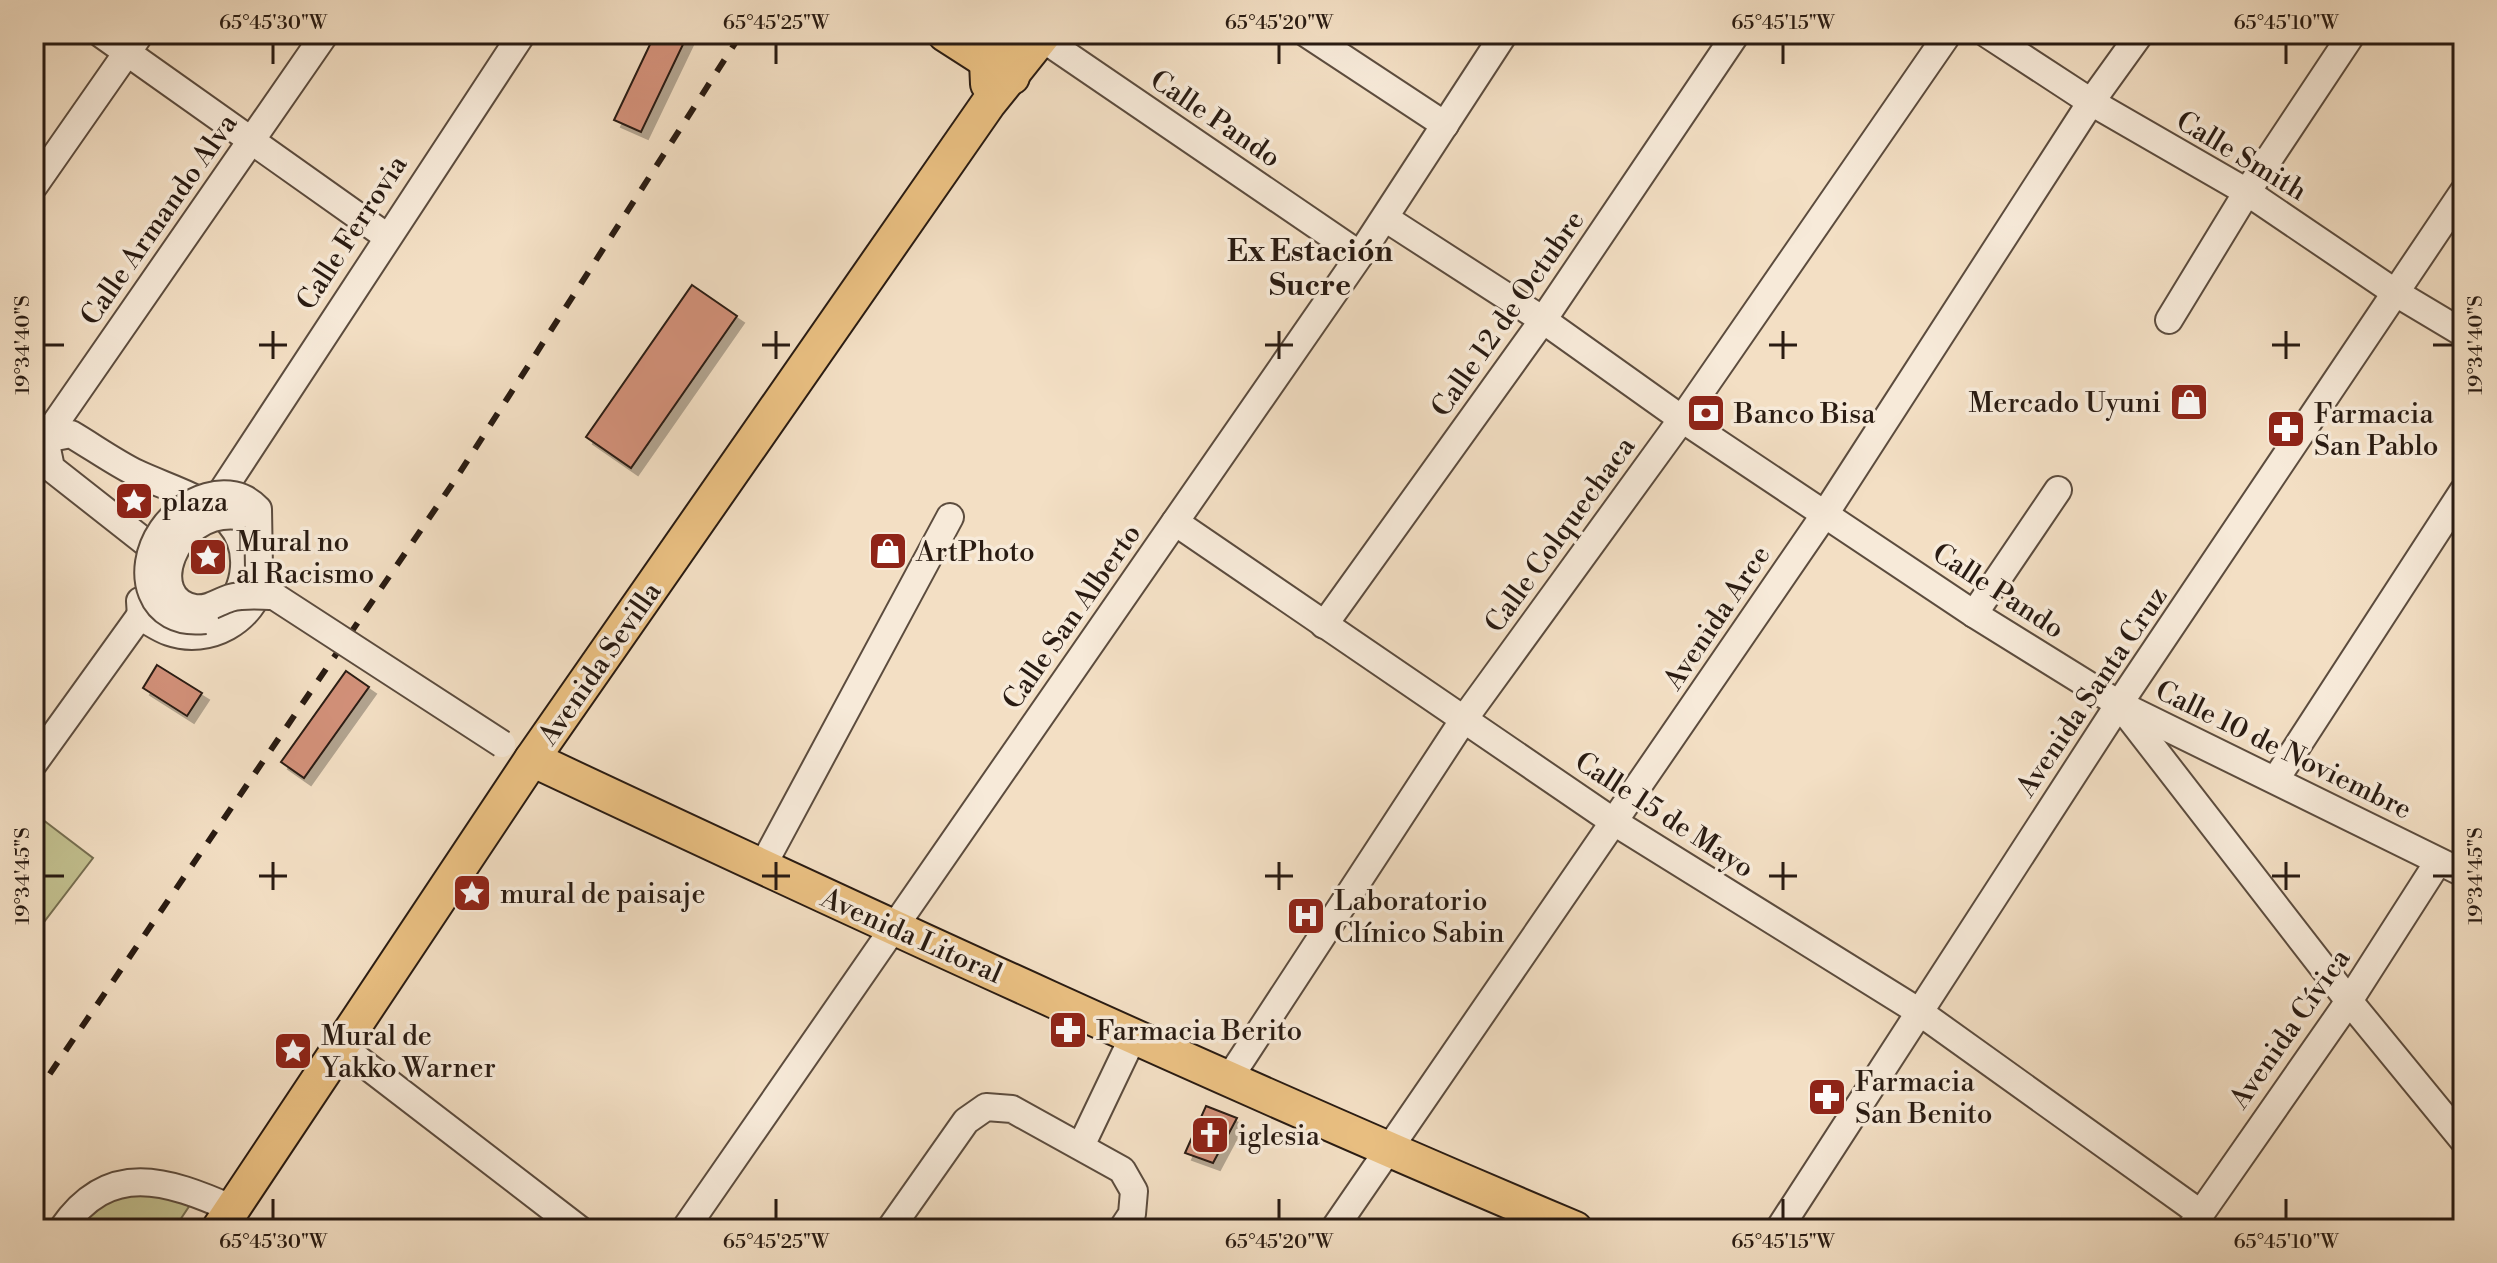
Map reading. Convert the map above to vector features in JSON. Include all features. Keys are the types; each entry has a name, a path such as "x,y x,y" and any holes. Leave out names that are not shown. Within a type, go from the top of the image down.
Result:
{"main road":[{"path":"945,34 999,70"},
{"name":"Avenida Sevilla","path":"226,1219 532,759 988,104 1006,34"},
{"name":"Avenida Sevilla","path":"999,70 1041,35"},
{"name":"Avenida Litoral","path":"532,759 895,928 1387,1150 1575,1229"}],"street":[{"path":"101,34 134,43 250,142 386,236"},
{"name":"Calle Armando Alva","path":"38,442 325,34"},
{"name":"Calle Ferrovia","path":"200,503 227,481 522,34"},
{"path":"1307,34 1445,125"},
{"name":"Calle San Alberto","path":"685,1229 1360,255 1504,34"},
{"name":"Calle 12 de Octubre","path":"1324,625 1543,320 1736,34"},
{"name":"Calle Colquechaca","path":"1230,1077 1464,719 1682,419 1948,34"},
{"name":"Calle Smith","path":"1987,34 2091,102 2247,192 2396,293 2463,333"},
{"name":"Avenida Arce","path":"1334,1229 1825,514 2091,102 2140,34"},
{"path":"2169,320 2247,192 2352,34"},
{"name":"Calle Pando","path":"1041,35 1360,255"},
{"path":"34,186 134,43"},
{"name":"Avenida Santa Cruz","path":"1779,1229 2119,704 2463,192"},
{"name":"Calle Pando","path":"1385,218 1543,320 1682,419 1974,614 2119,704 2349,1001 2463,1140"},
{"path":"141,617 169,632 211,636 232,625 251,605 263,584 264,540 258,525 238,516 224,514 202,519 185,535 172,555 167,575 171,590 191,608 201,608 232,597 274,596 259,569 258,509 235,493 213,494 193,503 162,530 150,559 149,583 155,602 167,614 188,622 205,620 225,610 242,586 245,562 236,533 229,522 200,503 132,471 71,434 38,442 51,468 154,549"},
{"path":"1974,614 2058,490"},
{"path":"2276,779 2463,491"},
{"path":"141,617 138,578 154,549 200,503"},
{"path":"34,763 141,617 200,503"},
{"path":"762,867 950,517"},
{"name":"Calle 15 de Mayo","path":"1175,522 1614,822 1918,1011 2195,1221"},
{"name":"Avenida Litoral","path":"274,596 502,744 532,759"},
{"name":"Calle 10 de Noviembre","path":"2119,704 2463,873"},
{"name":"Avenida Cívica","path":"2195,1221 2349,1001 2438,862"},
{"path":"1081,1146 1134,1035"},
{"path":"341,1046 579,1229"},
{"path":"890,1229 966,1121 986,1107 1012,1109 1122,1170 1134,1191 1132,1214 1122,1229"},
{"path":"62,1229 74,1212 104,1187 150,1181 198,1194 226,1219"}],"shaded area":[{"path":"34,813 93,858 34,935"},
{"path":"135,1193 157,1193 190,1205 174,1229 73,1229 109,1201"}],"building":[{"path":"655,34 688,34 641,132 614,120"},
{"path":"692,285 737,316 631,468 586,437"},
{"path":"157,665 202,693 187,716 143,688"},
{"path":"346,671 369,687 304,778 281,762"},
{"name":"iglesia","path":"1206,1106 1237,1118 1213,1163 1185,1153"}],"railway":[{"path":"34,1097 455,480 741,34"}],"place":[{"name":"Mercado Uyuni","path":"2189,402"},
{"name":"Banco Bisa","path":"1706,413"},
{"name":"Farmacia San Pablo","path":"2286,429"},
{"name":"plaza","path":"134,501"},
{"name":"ArtPhoto","path":"888,551"},
{"name":"Mural no al Racismo","path":"208,557"},
{"name":"mural de paisaje","path":"472,893"},
{"name":"Laboratorio Clínico Sabin","path":"1306,916"},
{"name":"Farmacia Berito","path":"1068,1030"},
{"name":"Mural de Yakko Warner","path":"293,1051"},
{"name":"Farmacia San Benito","path":"1827,1097"},
{"name":"iglesia","path":"1210,1135"}],"district":[{"name":"Ex Estación Sucre","path":"1310,268"}]}
